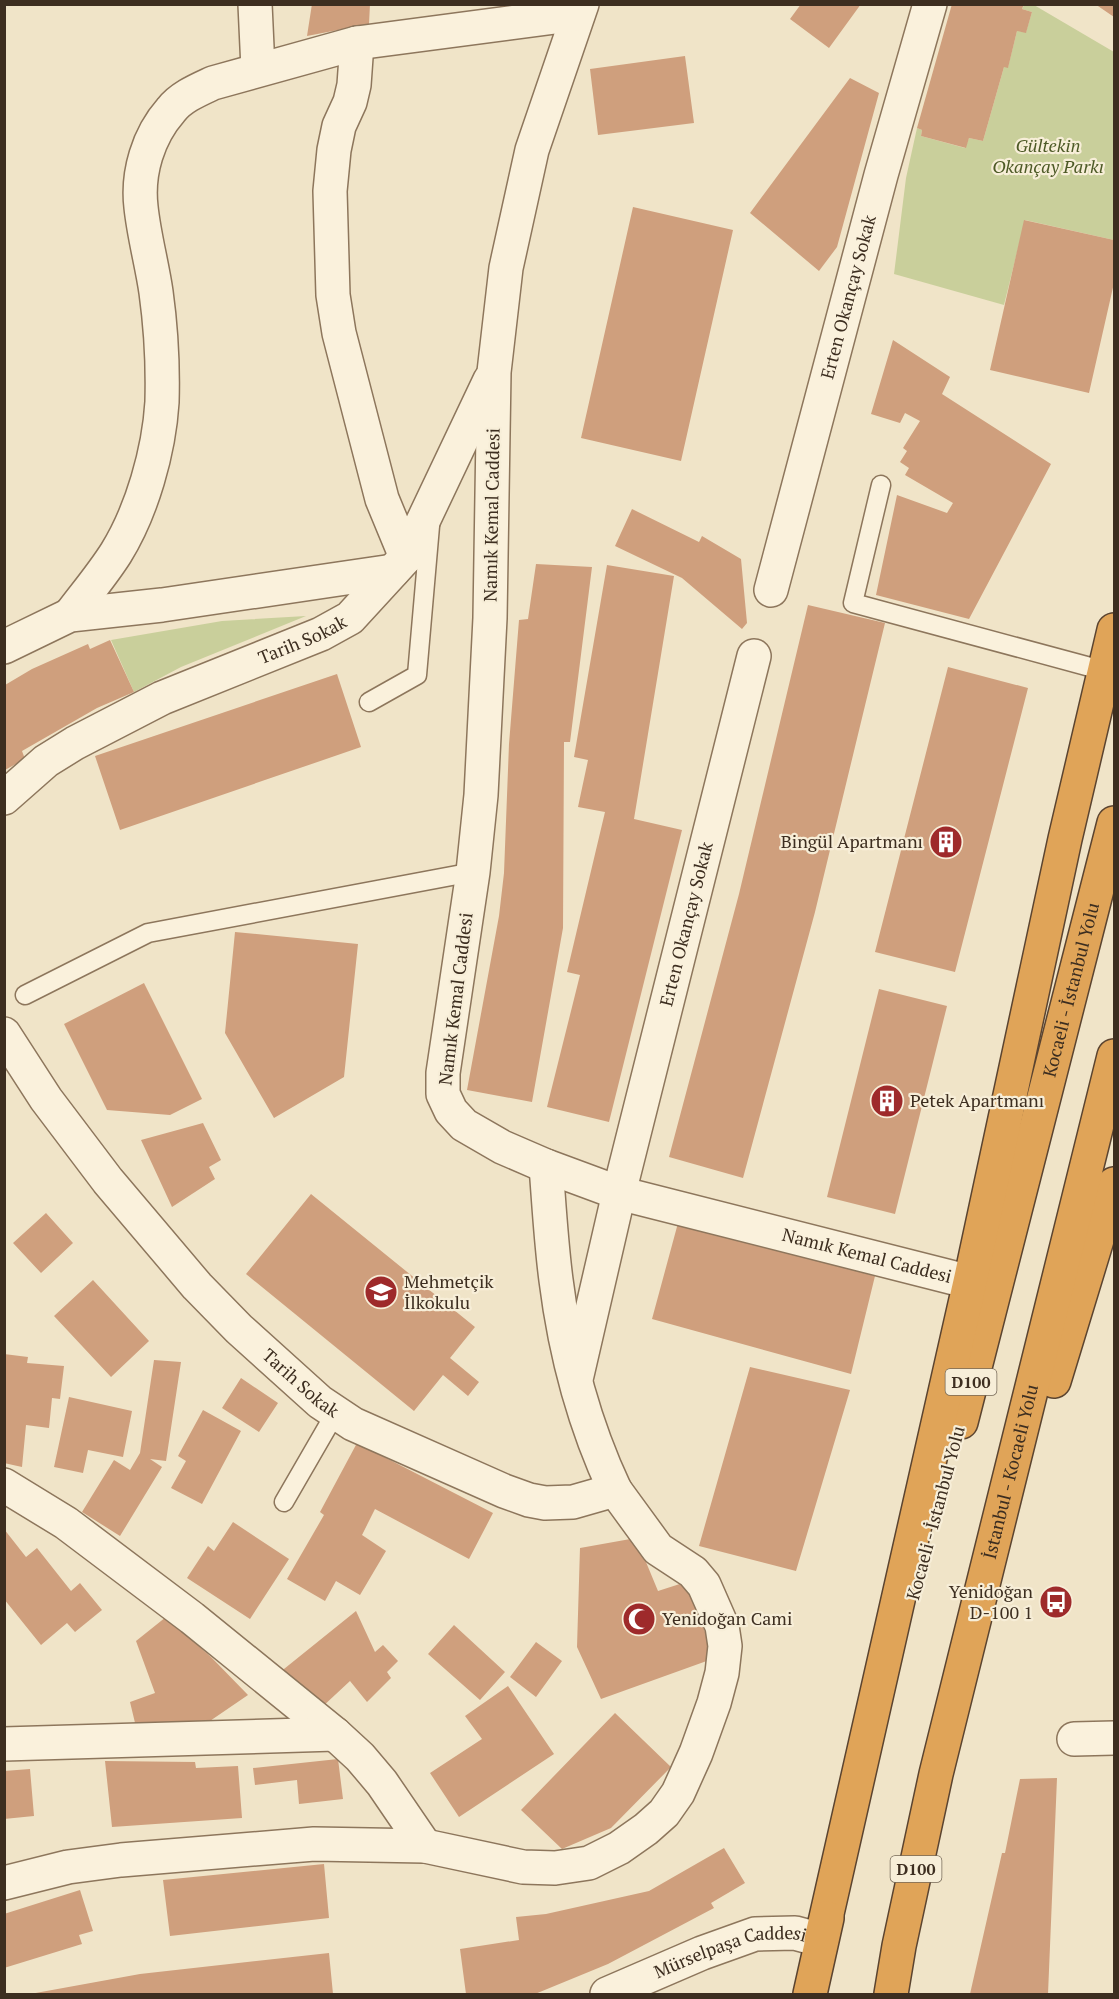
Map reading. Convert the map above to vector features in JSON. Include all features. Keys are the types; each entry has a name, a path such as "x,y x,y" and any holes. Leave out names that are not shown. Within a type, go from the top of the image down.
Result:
{"highway":[{"path":"821,1941 970,1281 1065,839 1114,630"},
{"name":"Kocaeli - İstanbul Yolu","path":"810,1995 821,1941 955,1444 1114,822"},
{"name":"İstanbul - Kocaeli Yolu","path":"891,1995 899,1946 944,1744 1114,1056"},
{"path":"944,1744 1114,1184"}],"street":[{"path":"255,4 258,69"},
{"name":"Erten Okançay Sokak","path":"771,590 881,175 930,4"},
{"path":"70,615 116,552 138,509 154,456 162,403 161,357 156,294 141,207 140,177 148,148 160,125 171,108 191,93 213,83 258,69 357,43 580,9 532,150 506,268 494,372"},
{"path":"4,647 70,615 162,605 399,564 339,333 333,295 330,191 339,126 350,102 354,85 357,43"},
{"name":"Tarih Sokak","path":"4,798 46,761 75,743 162,698 321,634 350,618 399,564 494,372"},
{"name":"Namık Kemal Caddesi","path":"494,372 490,618 481,795 473,872 443,1073 443,1094 451,1110 464,1125 502,1147 619,1193 970,1281"},
{"name":"Erten Okançay Sokak","path":"576,1382 619,1193 754,656"},
{"name":"Tarih Sokak","path":"4,1035 46,1099 108,1181 196,1286 266,1354 320,1402 353,1424 403,1448 529,1500 545,1503 573,1502 615,1490"},
{"path":"4,1883 68,1867 132,1859 314,1844 425,1846 523,1867 555,1868 589,1863 619,1848 664,1813 678,1793 696,1753 714,1703 722,1673 725,1646 722,1626 704,1585 693,1572 658,1549 615,1490 600,1458 576,1382 567,1344 555,1279 546,1166"},
{"path":"4,1485 66,1523 192,1618 335,1734 360,1757 382,1783 425,1846"},
{"path":"4,1744 335,1734"},
{"path":"1074,1739 1114,1738"},
{"name":"Mürselpaşa Caddesi","path":"607,1995 702,1953 755,1934 795,1933 821,1941"}],"lane":[{"path":"881,485 853,603 1105,670"},
{"path":"369,702 417,675 433,499"},
{"path":"25,994 148,933 473,872"},
{"path":"284,1502 336,1412"}],"green space":[{"name":"Gültekin Okançay Parkı","path":"1024,5 1034,5 1114,52 1114,240 1025,220 1004,305 894,274 906,178 917,128 922,130 921,136 965,148 969,138 983,141 1004,67 1008,67 1017,31 1026,32 1032,12 1022,9"},
{"path":"306,616 181,667 134,692 111,640 222,621"}],"building":[{"path":"312,4 370,4 369,24 307,36"},
{"path":"801,4 861,4 829,48 790,19"},
{"path":"952,4 1024,4 1022,9 1032,12 1026,33 1017,31 1008,68 1004,67 983,141 969,138 966,148 921,136 922,130 917,128"},
{"path":"1095,4 1114,4 1114,17"},
{"path":"685,56 694,123 598,135 590,69"},
{"path":"850,78 879,93 837,247 819,271 750,213"},
{"path":"633,207 733,230 681,461 581,438"},
{"path":"1024,220 1114,240 1114,283 1089,393 990,370"},
{"path":"893,340 950,377 942,394 1051,464 969,619 876,595 897,495 947,513 953,503 905,475 909,468 900,462 907,451 903,448 920,421 905,413 900,423 871,414"},
{"path":"632,509 699,542 702,536 741,559 747,623 742,629 682,578 615,546"},
{"path":"536,564 592,567 570,742 564,742 563,928 532,1102 467,1090 499,916 504,873 509,744 519,620 528,619"},
{"path":"607,565 674,576 634,819 682,830 609,1122 547,1107 580,975 567,972 605,812 578,807 588,760 574,757"},
{"path":"808,605 885,623 815,912 743,1178 669,1157 739,894"},
{"path":"110,640 134,692 97,708 22,751 25,759 5,770 5,685 32,669 88,644 90,649"},
{"path":"948,667 1028,688 955,972 875,952"},
{"path":"337,674 361,747 120,830 95,756"},
{"path":"235,932 358,944 344,1077 274,1118 225,1033"},
{"path":"144,983 202,1099 170,1115 107,1110 64,1024"},
{"name":"Petek Apartmanı","path":"879,989 947,1006 895,1214 827,1197"},
{"path":"203,1123 221,1160 209,1167 215,1179 172,1207 141,1140"},
{"path":"311,1194 475,1327 450,1358 479,1382 468,1396 443,1375 414,1411 246,1274"},
{"path":"46,1213 73,1243 41,1273 13,1243"},
{"path":"678,1223 875,1276 851,1374 652,1319"},
{"path":"93,1280 149,1341 111,1377 54,1316"},
{"path":"4,1354 28,1357 27,1363 64,1366 60,1399 52,1398 49,1428 26,1425 22,1467 4,1463"},
{"path":"154,1360 181,1362 166,1461 150,1459 162,1467 120,1536 82,1512 114,1460 130,1470 140,1453"},
{"path":"750,1367 850,1390 796,1571 699,1546"},
{"path":"241,1378 278,1403 259,1432 222,1408"},
{"path":"69,1397 132,1411 123,1457 88,1450 83,1473 54,1467"},
{"path":"203,1410 241,1431 202,1504 171,1488 186,1461 178,1456"},
{"path":"357,1443 493,1513 469,1559 375,1509 362,1535 386,1551 360,1595 336,1581 325,1601 287,1579 324,1515 320,1512"},
{"path":"233,1522 289,1559 250,1619 187,1578 208,1546 214,1551"},
{"path":"4,1529 26,1557 37,1548 71,1591 80,1583 102,1610 75,1632 67,1623 41,1645 4,1599"},
{"name":"Yenidoğan Cami","path":"636,1538 658,1591 686,1582 715,1658 601,1699 577,1647 580,1548"},
{"path":"356,1611 375,1652 383,1645 398,1661 387,1672 391,1678 367,1702 350,1681 321,1708 279,1673"},
{"path":"166,1617 211,1657 248,1695 207,1723 136,1727 130,1702 155,1693 136,1641"},
{"path":"454,1625 505,1672 480,1700 428,1654"},
{"path":"536,1642 562,1661 536,1697 510,1677"},
{"path":"508,1686 554,1754 459,1817 430,1773 482,1739 465,1716"},
{"path":"615,1713 671,1767 611,1828 562,1849 521,1810"},
{"path":"338,1759 343,1799 299,1804 297,1780 255,1785 253,1768"},
{"path":"105,1761 195,1762 196,1768 238,1766 242,1818 112,1827"},
{"path":"30,1769 34,1816 4,1819 4,1771"},
{"path":"1057,1778 1048,1994 970,1994 1002,1853 1005,1853 1020,1779"},
{"path":"724,1848 745,1883 711,1903 714,1908 608,1964 535,1994 466,1994 460,1949 519,1940 516,1917 546,1914 649,1891"},
{"path":"324,1864 329,1918 170,1936 163,1880"},
{"path":"80,1890 93,1931 79,1935 82,1944 4,1968 4,1914"},
{"path":"329,1953 333,1994 30,1994 140,1974"}],"place":[{"name":"Bingül Apartmanı","path":"946,842"},
{"name":"Petek Apartmanı","path":"887,1101"},
{"name":"Mehmetçik İlkokulu","path":"381,1292"},
{"name":"Yenidoğan D-100 1","path":"1056,1602"},
{"name":"Yenidoğan Cami","path":"639,1619"}]}
